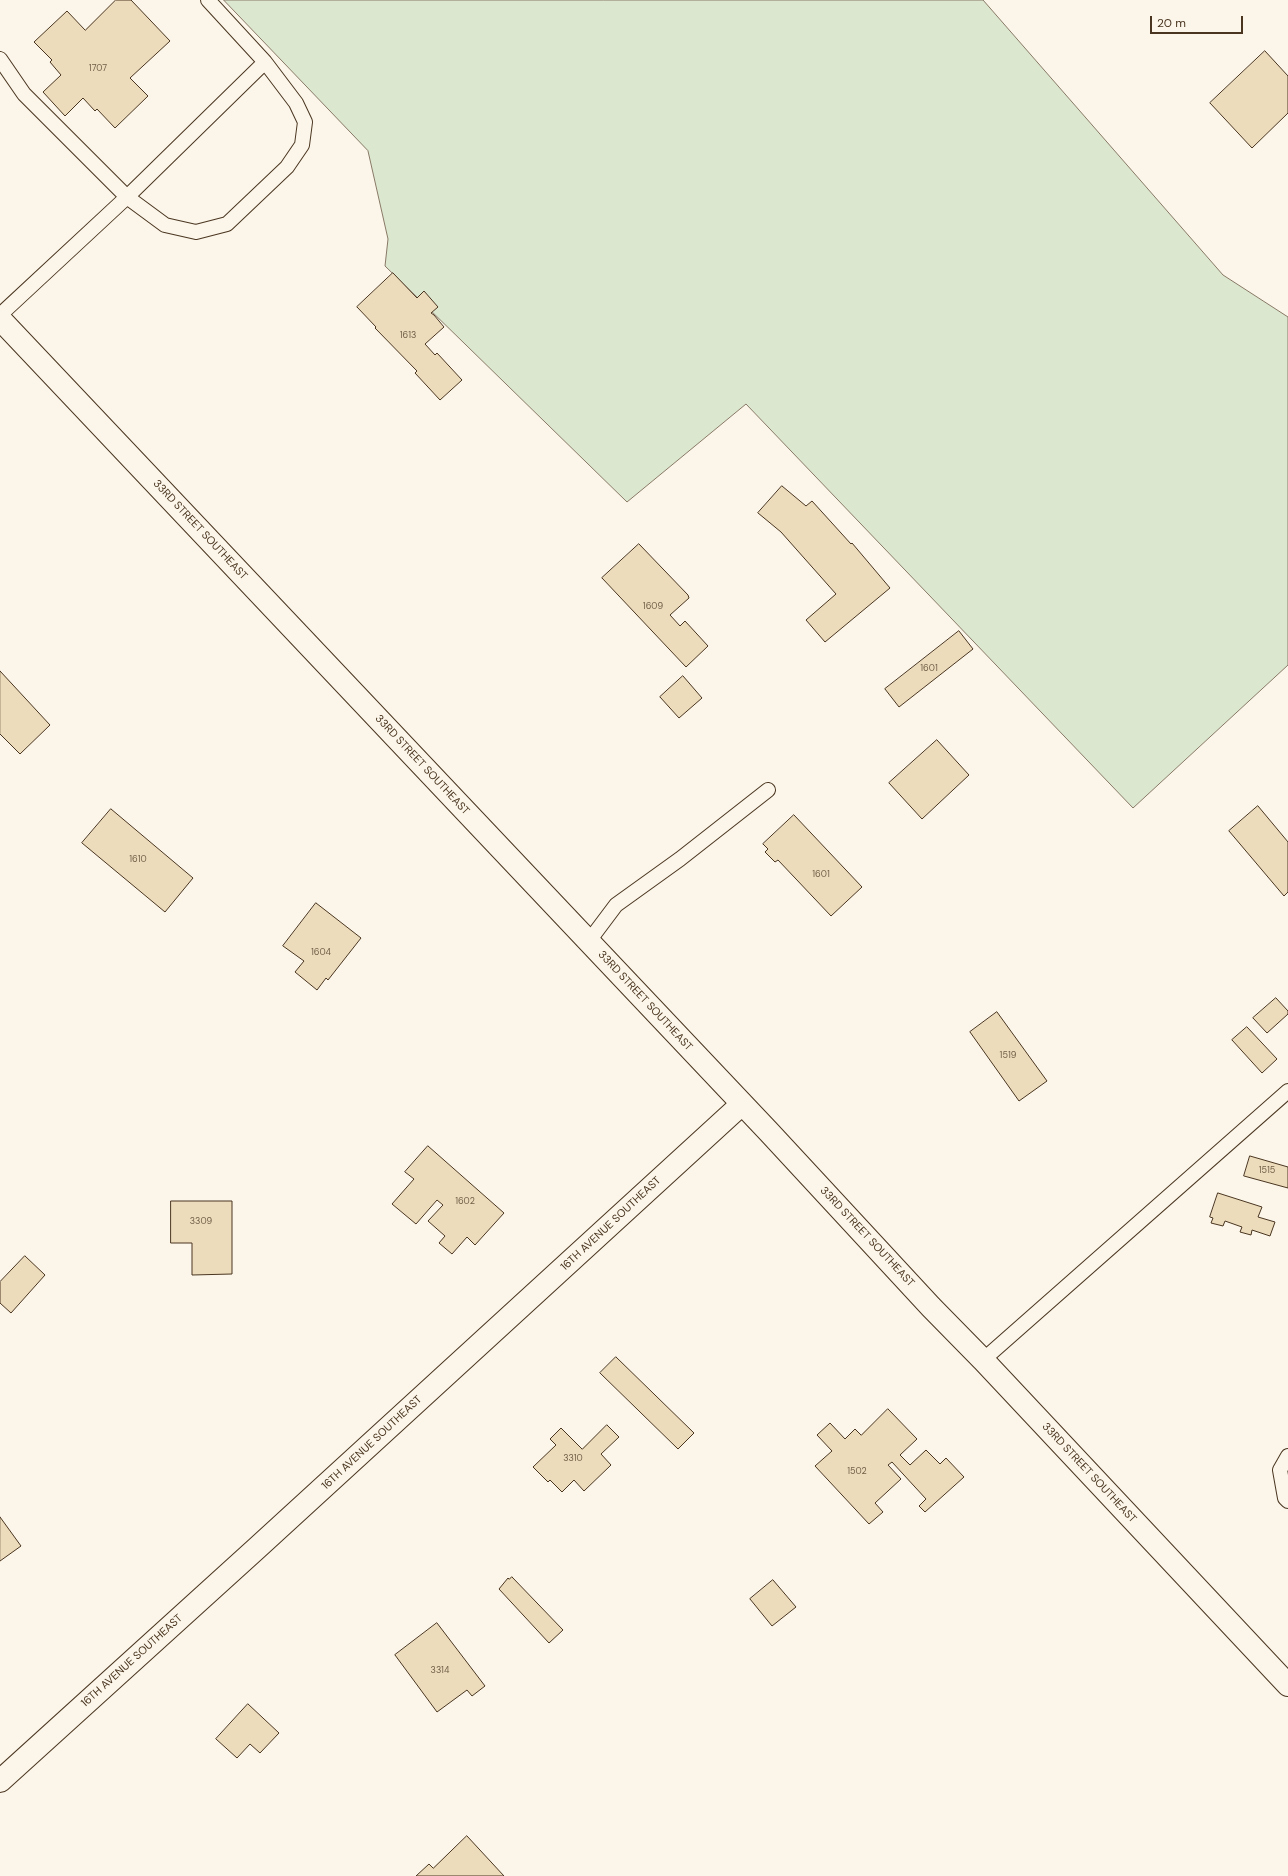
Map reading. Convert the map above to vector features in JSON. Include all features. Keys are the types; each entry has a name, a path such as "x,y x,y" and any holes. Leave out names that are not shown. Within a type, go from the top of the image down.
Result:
{"street":[{"name":"33RD STREET SOUTHEAST","path":"0,319 589,941 931,1307 983,1360 1288,1685"},
{"name":"16TH AVENUE SOUTHEAST","path":"0,1781 742,1104"}],"lane":[{"path":"0,59 24,94 127,197 165,225 196,232 227,224 287,167 302,145 305,122 296,103 265,62 208,0"},
{"path":"0,315 127,197 265,62"},
{"path":"589,941 616,905 680,859 768,790"},
{"path":"983,1360 1288,1091"},
{"path":"1288,1456 1280,1470 1285,1498 1288,1501"}],"green space":[{"path":"224,0 983,0 1223,275 1288,317 1288,665 1133,808 746,404 627,502 385,266 388,239 368,151"}],"building":[{"path":"116,0 131,0 170,41 130,78 148,96 115,128 97,109 95,111 83,98 65,116 43,92 61,75 50,62 52,60 34,42 67,11 85,30"},
{"path":"1265,51 1288,76 1288,113 1252,148 1210,103"},
{"path":"393,273 417,298 424,291 438,307 431,313 444,327 425,344 435,355 437,353 462,380 440,400 415,373 417,371 375,328 376,327 357,307"},
{"path":"782,486 806,506 812,501 851,544 852,543 890,588 825,642 806,620 836,594 781,532 758,513"},
{"path":"639,544 688,595 689,598 670,615 680,626 685,621 708,646 686,667 602,578"},
{"path":"959,631 973,649 899,707 885,689"},
{"path":"0,671 50,725 20,754 0,734"},
{"path":"683,676 702,698 679,718 660,697"},
{"path":"937,740 969,775 922,819 889,783"},
{"path":"1258,806 1288,842 1288,892 1284,896 1229,831"},
{"path":"111,809 193,878 165,912 82,843"},
{"path":"794,815 862,887 831,916 778,860 775,862 765,852 768,849 763,844"},
{"path":"316,903 361,938 328,980 326,978 317,990 295,972 304,961 283,946"},
{"path":"1276,998 1288,1011 1288,1014 1267,1033 1253,1018"},
{"path":"997,1012 1047,1081 1019,1101 970,1032"},
{"path":"1247,1027 1277,1059 1262,1073 1232,1040"},
{"path":"428,1146 504,1213 475,1245 467,1237 452,1254 439,1243 445,1236 428,1221 443,1205 437,1200 416,1224 392,1204 414,1179 405,1172"},
{"path":"1250,1156 1288,1167 1288,1188 1244,1176"},
{"path":"1218,1193 1262,1207 1258,1217 1275,1222 1270,1236 1252,1230 1251,1235 1240,1232 1242,1227 1225,1221 1223,1226 1211,1223 1213,1218 1210,1217"},
{"path":"171,1201 232,1201 232,1274 192,1275 192,1243 171,1243"},
{"path":"25,1256 45,1275 11,1313 0,1303 0,1282"},
{"path":"616,1357 694,1433 678,1449 600,1373"},
{"path":"888,1409 917,1439 900,1455 910,1465 926,1450 940,1464 946,1458 964,1477 925,1512 919,1506 926,1499 892,1462 888,1465 901,1479 875,1503 883,1512 869,1524 815,1466 832,1451 817,1435 830,1423 845,1439 855,1429 861,1435"},
{"path":"607,1425 619,1437 601,1454 611,1465 584,1491 574,1480 562,1492 550,1480 548,1482 533,1467 556,1445 550,1439 561,1428 582,1449"},
{"path":"0,1517 21,1546 0,1561"},
{"path":"512,1577 563,1630 549,1643 499,1589 508,1578 509,1579"},
{"path":"773,1580 796,1607 772,1626 750,1599"},
{"path":"437,1623 485,1686 472,1696 467,1690 437,1712 395,1655"},
{"path":"248,1704 279,1733 260,1753 250,1744 237,1758 216,1739"},
{"path":"467,1836 504,1876 416,1876 429,1864 433,1868"}]}
